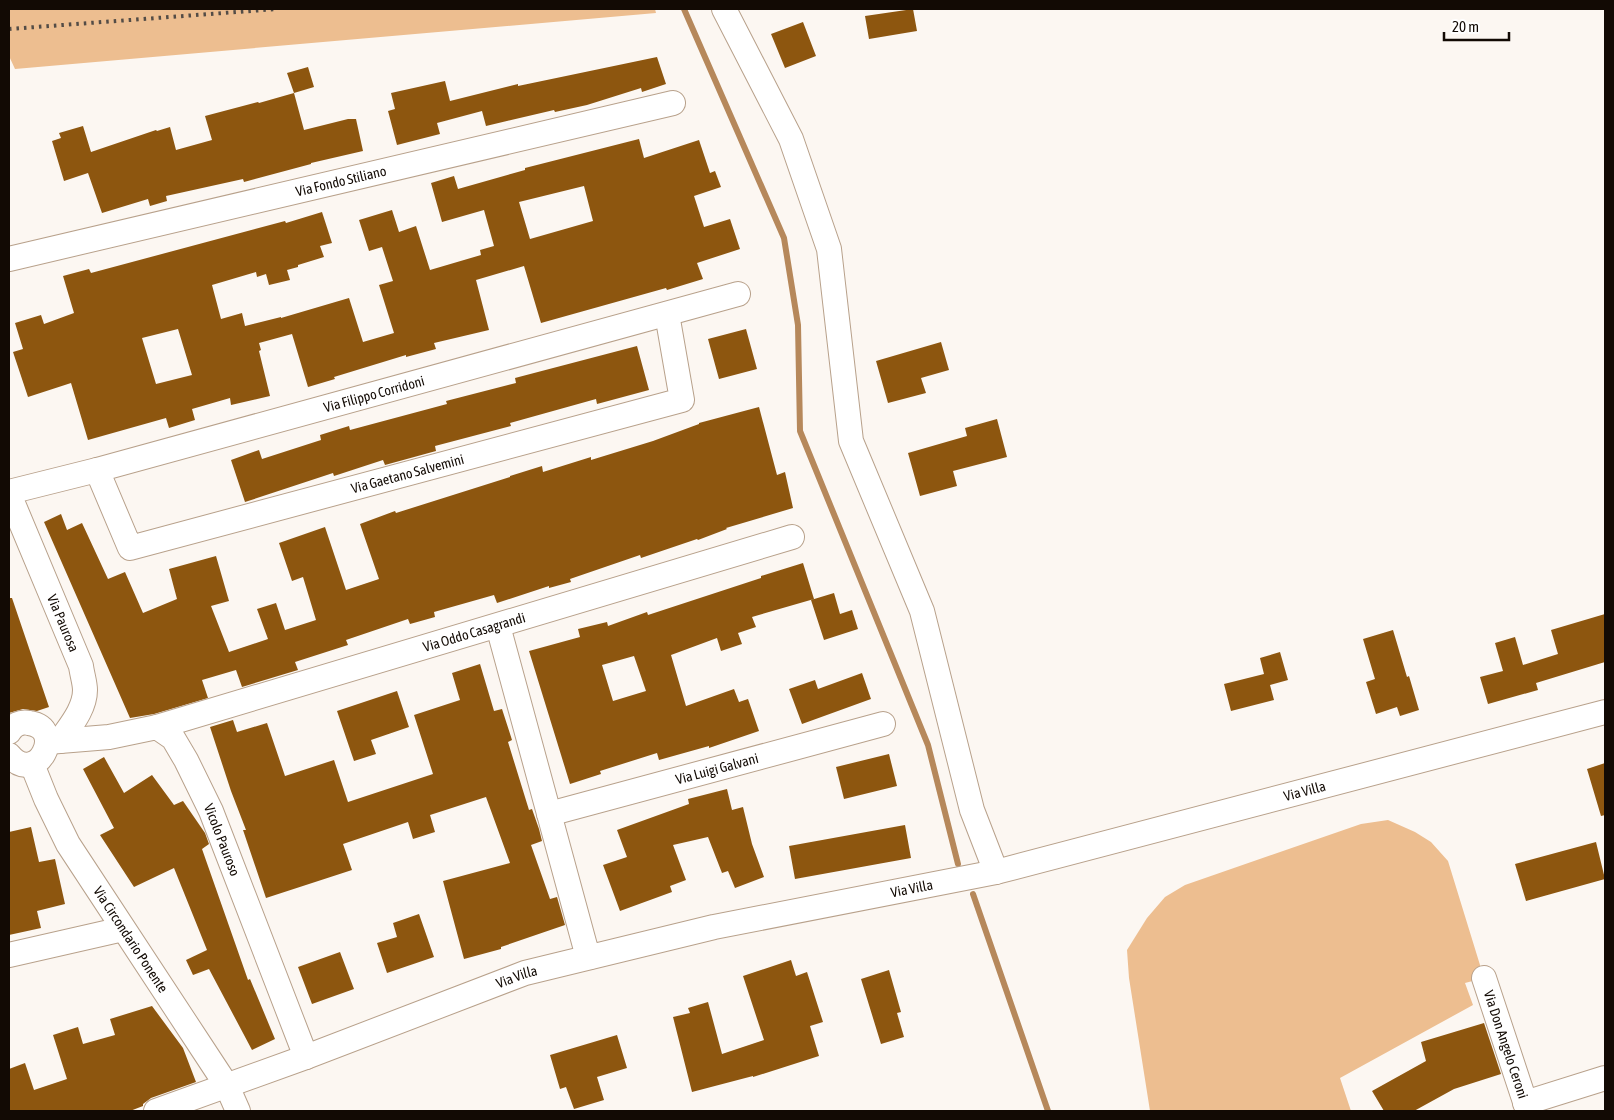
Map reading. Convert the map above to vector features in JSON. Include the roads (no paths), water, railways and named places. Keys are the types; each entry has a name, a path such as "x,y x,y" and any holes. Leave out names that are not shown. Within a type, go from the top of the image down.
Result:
{"street":[{"path":"724,9 791,139 829,249 851,441 922,612 972,810 996,872"},
{"name":"Via Fondo Stiliano","path":"9,260 673,103"},
{"name":"Via Filippo Corridoni","path":"9,493 738,294"},
{"name":"Via Gaetano Salvemini","path":"97,470 130,548 682,400 667,314"},
{"name":"Via Paurosa","path":"9,493 80,666 86,689 80,711 53,742 42,758 32,764"},
{"name":"Via Oddo Casagrandi","path":"157,727 792,537"},
{"path":"498,626 585,946 590,957"},
{"name":"Via Villa","path":"156,1111 306,1057 525,973 714,927 996,872 1605,712"},
{"path":"9,732 16,725 30,722 37,725 53,742 109,737 157,727"},
{"name":"Via Luigi Galvani","path":"550,814 883,724"},
{"name":"Vicolo Pauroso","path":"157,727 173,738 186,760 211,812 306,1057"},
{"path":"9,755 16,762 24,765 32,764"},
{"name":"Via Circondario Ponente","path":"32,764 46,799 68,844 226,1086 238,1111"},
{"path":"9,955 123,929"},
{"name":"Via Don Angelo Ceroni","path":"1484,978 1526,1107"},
{"path":"1526,1107 1605,1078"}],"waterway":[{"path":"684,9 784,238 798,325 800,431 928,745 958,864"},
{"path":"973,894 1048,1111"}],"railway":[{"path":"9,29 277,9"}]}
